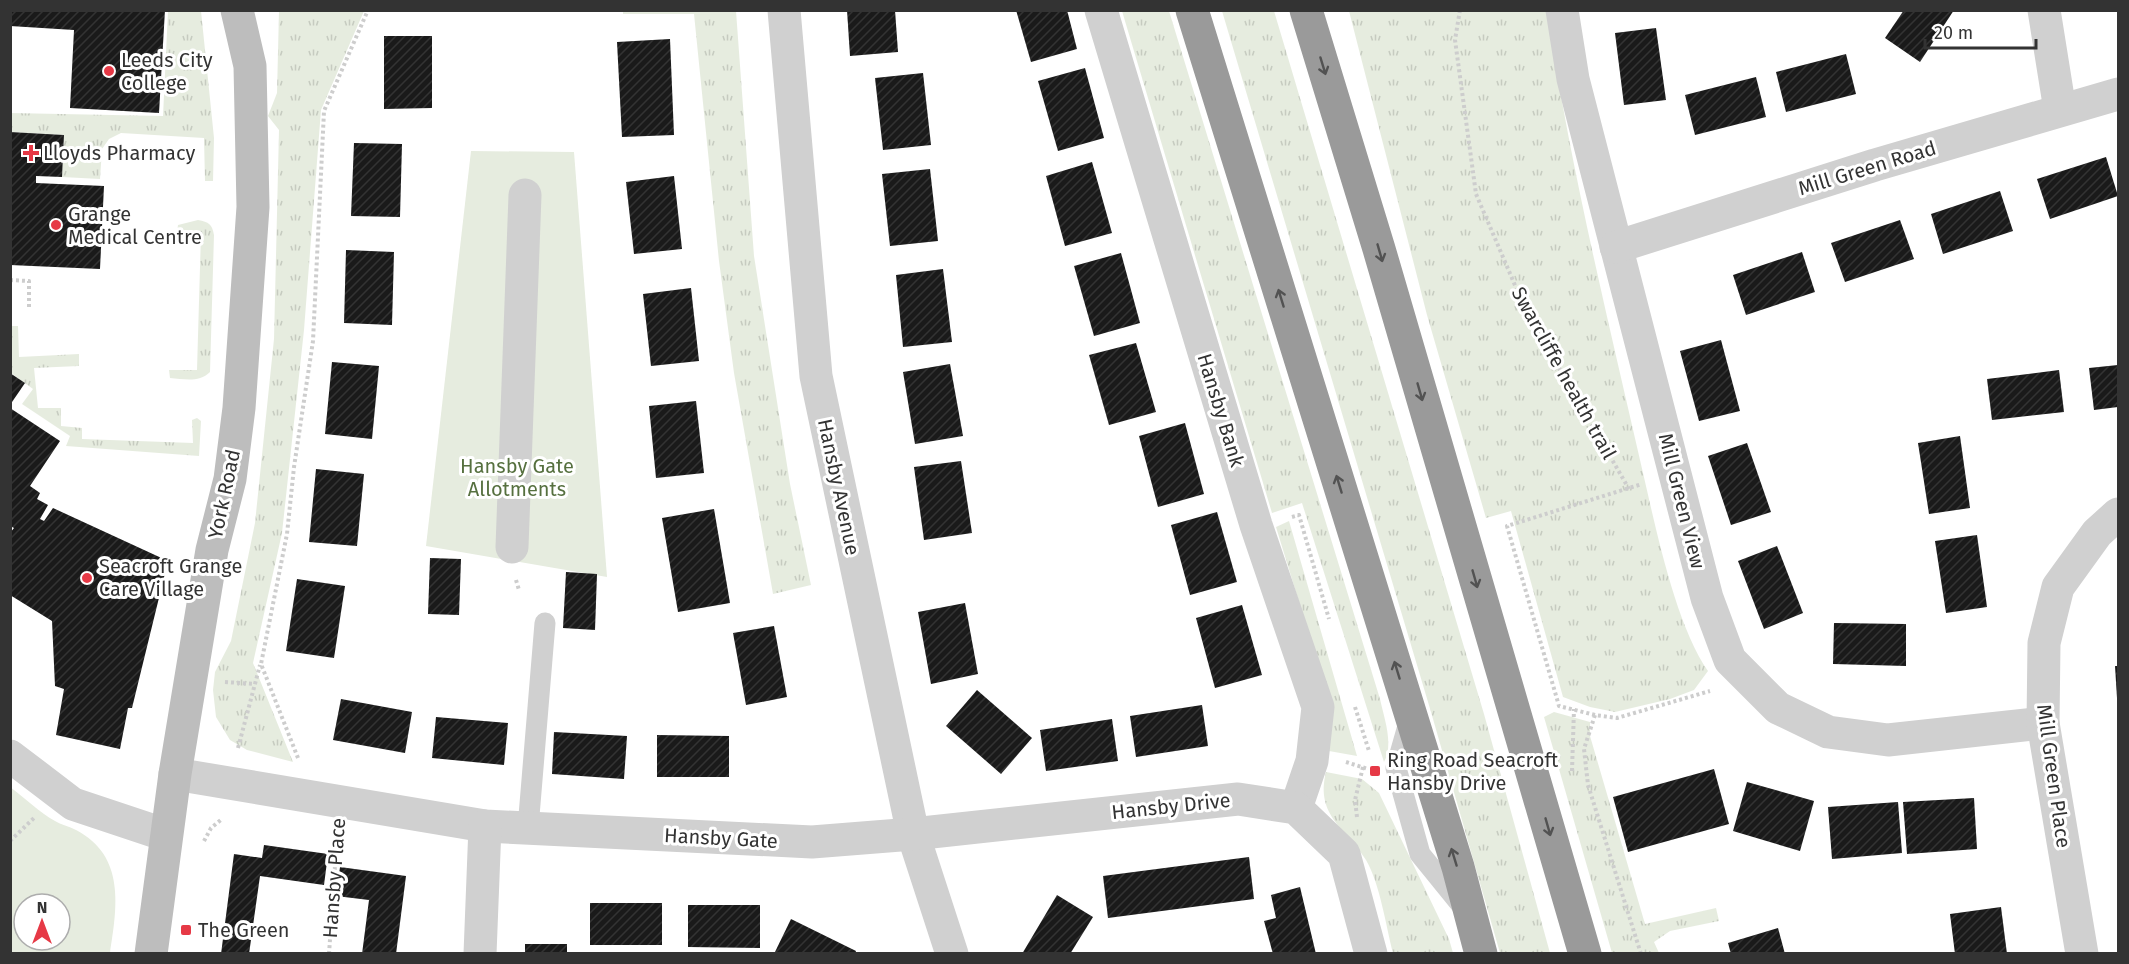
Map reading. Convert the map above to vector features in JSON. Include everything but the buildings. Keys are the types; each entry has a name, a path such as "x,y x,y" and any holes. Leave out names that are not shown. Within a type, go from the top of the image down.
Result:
{"highway":[{"path":"1192,10 1411,717 1481,954"},
{"path":"1306,10 1379,249 1585,954"}],"street":[{"name":"York Road","path":"151,954 175,774 212,550 231,479 239,408 253,207 250,66 237,10"},
{"name":"York Road","path":"250,66 261,10"},
{"name":"Hansby Avenue","path":"784,10 816,376 913,834 952,954"},
{"name":"Hansby Bank","path":"1101,10 1256,525 1318,707 1312,761 1296,808"},
{"name":"Mill Green View","path":"1562,10 1573,79 1616,247 1707,598 1730,660 1778,708 1828,732 1888,740 2043,723"},
{"path":"2044,10 2060,110"},
{"name":"Mill Green Road","path":"1616,247 2118,94"},
{"path":"512,547 525,195"},
{"name":"Mill Green Place","path":"2082,954 2043,723 2044,643 2058,587 2097,533 2118,514"},
{"path":"10,756 73,804 166,835"},
{"name":"Hansby Gate","path":"175,774 485,826 812,842 913,834"},
{"name":"Hansby Drive","path":"913,834 1238,798 1296,808"},
{"path":"1296,808 1344,854 1371,954"},
{"path":"480,954 485,826"}],"lane":[{"path":"528,828 545,623"}],"path":[{"path":"327,800 261,664 287,534 294,467 313,341 324,111 368,10"},
{"name":"Swarcliffe health trail","path":"1460,10 1455,39 1476,194 1526,311 1629,489"},
{"path":"10,279 29,280 29,307"},
{"path":"1675,473 1507,526 1559,706 1617,718 1709,693 1715,683"},
{"path":"1299,515 1317,579"},
{"path":"1572,771 1574,709"},
{"path":"1595,715 1584,749 1588,785 1641,954"},
{"name":"Hansby Place","path":"327,800 329,954"},
{"path":"10,841 27,825"}],"green space":[{"path":"168,11 201,11 214,138 213,181 205,181 204,138 121,133 109,139 102,149 100,179 62,177 64,135 11,132 10,113 163,116"},
{"path":"279,11 364,11 321,110 304,330 282,533 253,663 293,762 247,750 230,740 216,717 213,690 215,672 231,641 255,523 274,339 279,130 268,116 277,93"},
{"path":"623,11 736,11 754,256 790,484 811,585 773,594 734,373 719,261 694,14 623,14"},
{"path":"1122,11 1169,11 1380,699 1388,739 1384,762 1302,503 1272,513"},
{"path":"1222,11 1274,11 1484,714 1550,953 1500,953 1431,712"},
{"path":"1349,11 1547,11 1578,185 1654,521 1668,576 1686,629 1708,671 1694,690 1670,699 1615,712 1590,707 1563,697 1511,511 1486,518 1427,315"},
{"name":"Hansby Gate Allotments","path":"471,151 574,152 607,577 426,546"},
{"path":"198,220 209,224 214,235 210,372 196,379 170,378 169,370 197,370 201,233 177,232 178,225"},
{"path":"10,326 18,326 19,357 79,354 79,366 34,368 38,408 61,408 61,426 82,428 82,439 193,443 192,420 197,418 201,421 199,456 66,446 70,436 22,404 33,389 11,373"},
{"path":"1289,521 1357,756 1329,751 1329,700 1276,527"},
{"path":"1554,712 1590,722 1590,736 1645,924 1716,908 1719,921 1670,931 1654,942 1659,953 1612,953 1544,717"},
{"path":"1326,772 1362,779 1379,793 1449,939 1453,953 1393,953 1379,893 1371,870 1329,811 1324,787"},
{"path":"10,787 49,817 76,830 92,841 103,854 111,868 116,901 110,953 11,953"}],"place":[{"name":"Leeds City College","path":"109,71"},
{"name":"Lloyds Pharmacy","path":"31,153"},
{"name":"Grange Medical Centre","path":"56,225"},
{"name":"Seacroft Grange Care Village","path":"87,578"},
{"name":"Ring Road Seacroft Hansby Drive","path":"1375,771"},
{"name":"The Green","path":"186,930"}]}
